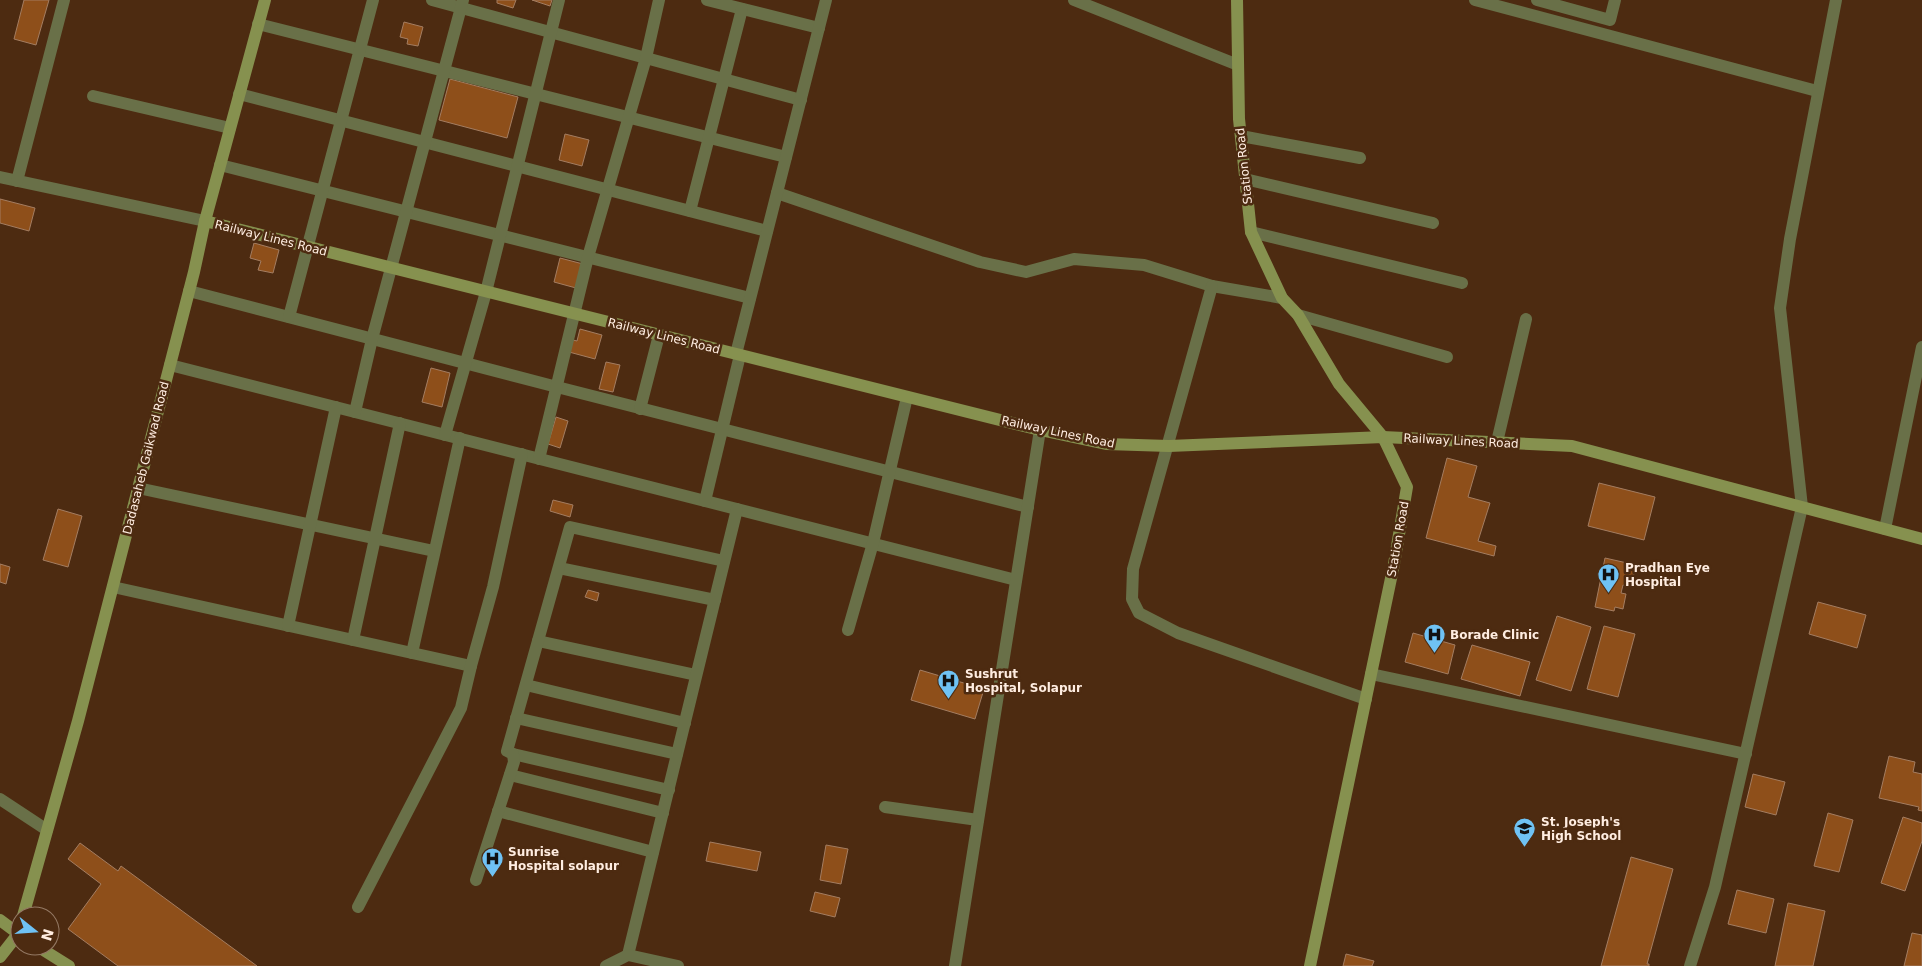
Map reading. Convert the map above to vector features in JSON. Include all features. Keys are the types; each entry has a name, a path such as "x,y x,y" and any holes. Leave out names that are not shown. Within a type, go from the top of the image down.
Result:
{"street":[{"path":"17,181 64,0"},
{"name":"Dadasaheb Gaikwad Road","path":"26,906 78,721 205,222 264,0"},
{"path":"289,317 373,0"},
{"path":"432,0 462,4 551,32 801,100"},
{"path":"445,435 486,292 559,0"},
{"path":"540,459 588,257 646,58 659,0"},
{"path":"707,0 819,28"},
{"path":"706,501 750,298 826,0"},
{"path":"1074,0 1238,66"},
{"name":"Station Road","path":"1237,0 1241,136 1251,232 1282,298 1298,315 1339,384 1383,437 1407,487 1394,564 1310,966"},
{"path":"1475,0 1817,91"},
{"path":"1537,0 1610,20 1615,0"},
{"path":"1690,966 1715,887 1802,507 1780,308 1790,239 1836,0"},
{"path":"354,412 462,4"},
{"path":"690,211 742,9"},
{"path":"258,24 786,157"},
{"path":"239,94 767,231"},
{"path":"93,96 230,128"},
{"path":"1241,136 1360,158"},
{"path":"220,165 750,298"},
{"path":"0,177 205,222"},
{"path":"1245,179 1433,223"},
{"path":"777,193 980,262 1026,272 1074,259 1144,265 1212,286 1282,298"},
{"name":"Railway Lines Road","path":"205,222 906,397 1106,444 1168,446 1383,437 1572,446 1922,539"},
{"path":"1251,232 1462,283"},
{"path":"1212,286 1133,569 1132,599 1139,613 1178,632 1366,699"},
{"path":"189,290 466,364 1028,507"},
{"path":"1298,315 1447,357"},
{"path":"1497,442 1526,319"},
{"path":"640,409 659,335"},
{"path":"1886,529 1922,346"},
{"path":"170,365 1016,580"},
{"path":"848,630 873,543 906,397"},
{"path":"288,626 336,407"},
{"path":"353,640 400,423"},
{"path":"955,966 1040,430"},
{"path":"412,654 460,438"},
{"path":"358,907 461,708 493,587 522,454"},
{"path":"138,488 434,551"},
{"path":"628,955 737,509"},
{"path":"668,790 513,754 507,751 570,527 724,561"},
{"path":"559,568 714,600"},
{"path":"113,587 471,666"},
{"path":"538,642 696,675"},
{"path":"1371,674 1746,754"},
{"path":"526,685 685,723"},
{"path":"516,718 677,754"},
{"path":"476,880 514,762 513,754"},
{"path":"510,775 663,813"},
{"path":"0,799 48,830"},
{"path":"885,807 978,820"},
{"path":"498,811 653,852"},
{"path":"0,957 10,944"},
{"path":"606,966 628,955 678,966"},
{"path":"54,956 69,966"}],"building":[{"path":"24,0 49,0 36,45 14,39"},
{"path":"497,0 516,0 513,8 497,3"},
{"path":"532,0 552,0 550,6"},
{"path":"404,22 423,27 418,46 407,44 408,39 400,37"},
{"path":"450,79 518,97 507,138 439,120"},
{"path":"565,134 589,140 582,166 559,160"},
{"path":"0,199 35,208 29,231 0,223"},
{"path":"254,243 279,250 273,273 258,270 261,261 250,258"},
{"path":"560,258 583,264 576,288 554,282"},
{"path":"580,329 602,335 595,359 569,352 573,340 577,341"},
{"path":"606,362 620,365 613,392 599,389"},
{"path":"431,368 450,373 442,407 422,402"},
{"path":"556,417 568,421 560,448 548,444"},
{"path":"1447,458 1477,466 1468,497 1490,503 1478,541 1496,546 1494,556 1426,538"},
{"path":"1599,483 1655,497 1644,540 1588,526"},
{"path":"553,500 573,505 570,517 550,511"},
{"path":"58,509 82,516 68,567 43,560"},
{"name":"Pradhan Eye Hospital","path":"1605,558 1636,565 1631,587 1623,585 1621,593 1626,594 1623,609 1615,607 1614,611 1595,607"},
{"path":"0,564 10,567 6,584 0,582"},
{"path":"588,590 599,593 597,601 585,597"},
{"path":"1818,602 1866,615 1857,648 1809,634"},
{"path":"1557,616 1591,627 1571,691 1536,680"},
{"path":"1604,626 1635,634 1618,697 1587,689"},
{"path":"1413,633 1455,645 1448,674 1405,662"},
{"path":"1472,645 1530,662 1520,696 1461,679"},
{"path":"920,670 984,689 975,719 911,700"},
{"path":"1889,756 1915,762 1913,772 1922,774 1922,811 1918,810 1919,807 1879,798"},
{"path":"1753,774 1785,782 1776,815 1745,807"},
{"path":"1828,813 1853,820 1839,872 1814,866"},
{"path":"1903,817 1922,823 1922,841 1905,891 1881,883"},
{"path":"710,842 761,852 757,871 706,861"},
{"path":"80,843 118,871 121,866 257,966 118,966 68,929 101,884 68,859"},
{"path":"826,845 848,849 841,884 820,880"},
{"path":"1631,857 1673,869 1647,964 1649,966 1601,966"},
{"path":"1737,890 1774,899 1766,933 1728,924"},
{"path":"815,892 840,898 835,917 810,911"},
{"path":"1788,903 1825,911 1813,966 1775,966"},
{"path":"1912,933 1922,935 1922,966 1904,966"},
{"path":"1346,954 1374,961 1372,966 1343,966"}],"place":[{"name":"Pradhan Eye Hospital","path":"1609,594"},
{"name":"Borade Clinic","path":"1434,654"},
{"name":"Sushrut Hospital, Solapur","path":"949,700"},
{"name":"St. Joseph's High School","path":"1525,848"},
{"name":"Sunrise Hospital solapur","path":"492,878"}]}
